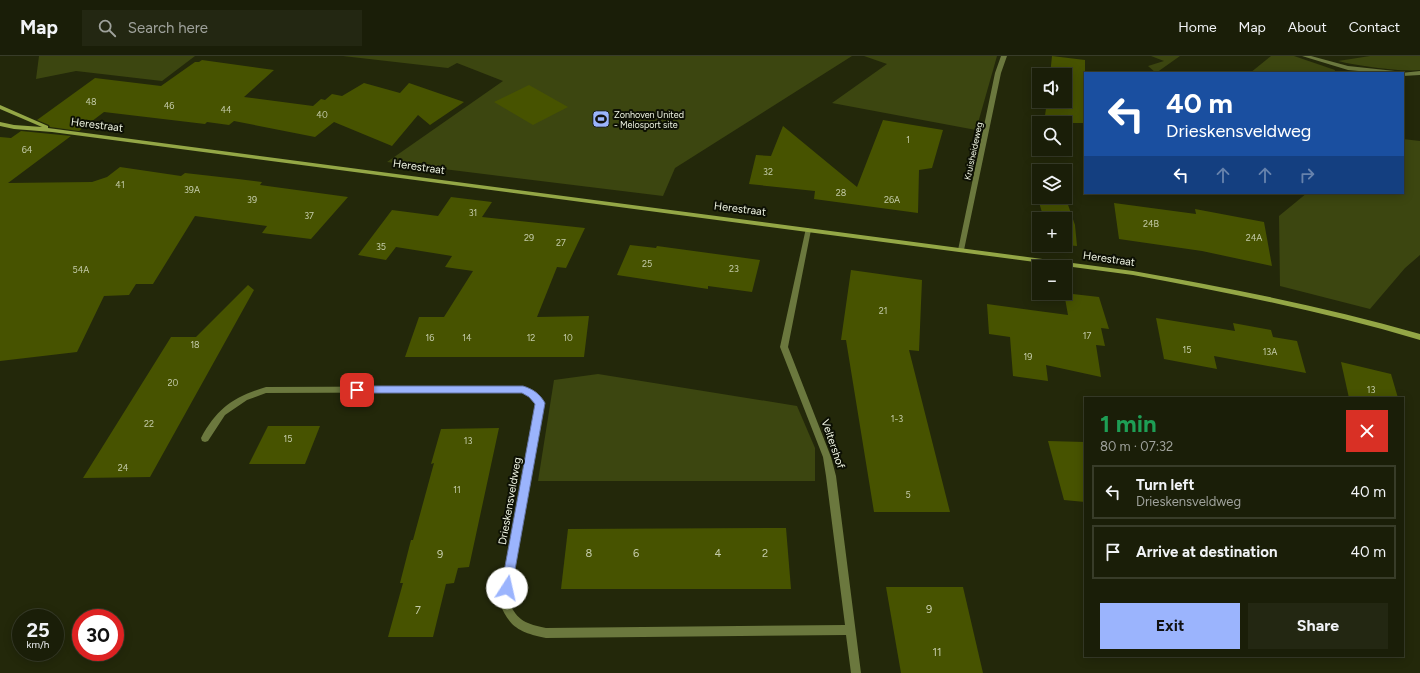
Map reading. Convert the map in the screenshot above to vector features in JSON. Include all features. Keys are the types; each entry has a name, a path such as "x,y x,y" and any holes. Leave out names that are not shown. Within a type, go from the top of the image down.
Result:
{"street":[{"name":"Kruisheideweg","path":"961,250 998,73 1004,56"},
{"path":"1305,56 1348,68 1386,72"},
{"path":"1404,74 1420,73"},
{"name":"Herestraat","path":"0,107 52,130"},
{"name":"Herestraat","path":"0,124 1133,273 1252,294 1366,321 1420,337"},
{"name":"Veltershof","path":"808,230 784,347 827,457 831,476 856,673"},
{"name":"Drieskensveldweg","path":"205,438 222,413 244,398 266,390 523,390 533,394 540,403 504,602 509,614 518,625 529,629 546,632 850,630"}],"green space":[{"path":"39,56 195,56 162,81 76,71 36,79"},
{"name":"Zonhoven United - Melosport site","path":"343,56 852,56 675,168 663,196 387,162 503,81 457,63 448,68"},
{"path":"864,56 997,56 976,130 832,103 887,64"},
{"path":"1151,56 1180,56 1157,72 1155,72 1148,66 1164,61"},
{"path":"1271,56 1294,56 1335,70 1334,72 1251,72"},
{"path":"1370,56 1420,56 1420,70 1379,68 1338,61"},
{"path":"1404,139 1420,141 1420,255 1405,268 1370,309 1280,286 1279,216 1306,194 1404,194"},
{"path":"598,374 797,406 815,448 815,481 538,481 554,380"}],"building":[{"path":"1052,56 1085,60 1084,123 1072,123 1072,116 1045,116 1046,108 1072,108 1072,68 1051,68"},
{"path":"202,60 274,70 244,97 313,106 321,99 325,100 332,94 342,96 364,83 400,93 409,83 464,102 430,125 418,115 392,146 334,122 315,137 234,121 229,125 207,122 205,124 104,112 79,131 50,127 49,125 37,120 95,78 161,86 195,62"},
{"path":"529,85 568,107 533,125 494,102"},
{"path":"883,120 943,130 932,168 919,170 918,213 814,199 815,191 749,184 756,155 771,156 783,126 857,187"},
{"path":"21,131 71,136 8,183 92,182 107,177 120,167 181,176 185,173 262,182 260,185 348,197 311,239 262,233 267,226 195,216 153,284 136,284 129,295 104,296 77,352 0,361 0,137 11,138"},
{"path":"451,197 492,202 482,217 585,228 566,268 557,267 537,317 589,316 584,357 405,357 419,317 444,317 473,271 445,267 452,256 396,247 386,260 358,255 392,210 438,216"},
{"path":"1114,203 1196,214 1195,209 1264,222 1272,266 1202,251 1119,239"},
{"path":"1040,204 1068,204 1071,212 1042,212"},
{"path":"1072,216 1075,225 1077,246 1072,246"},
{"path":"630,245 656,248 657,246 760,260 752,292 708,286 708,289 617,275"},
{"path":"851,270 922,280 919,351 909,350 950,512 874,512 846,340 841,340"},
{"path":"248,285 254,290 150,477 83,478 171,337 196,337"},
{"path":"1072,294 1099,297 1109,329 1101,328 1105,346 1096,345 1101,377 1046,365 1048,381 1013,376 1010,337 989,334 987,304 1068,315 1065,300 1072,300"},
{"path":"1156,318 1235,331 1233,323 1271,330 1273,337 1297,341 1306,373 1214,356 1217,369 1164,359"},
{"path":"1341,362 1391,374 1398,397 1349,397"},
{"path":"268,426 320,426 305,464 249,464"},
{"path":"499,428 469,567 458,568 454,583 446,584 433,637 388,637 403,583 400,583 434,463 431,464 441,429"},
{"path":"1048,441 1084,442 1084,502 1064,500"},
{"path":"786,528 791,589 561,589 568,529"},
{"path":"886,587 963,587 983,673 901,673"}],"place":[{"name":"Zonhoven United - Melosport site","path":"601,119"}],"route":[{"path":"357,390 523,390 533,394 540,403 507,588"}]}
